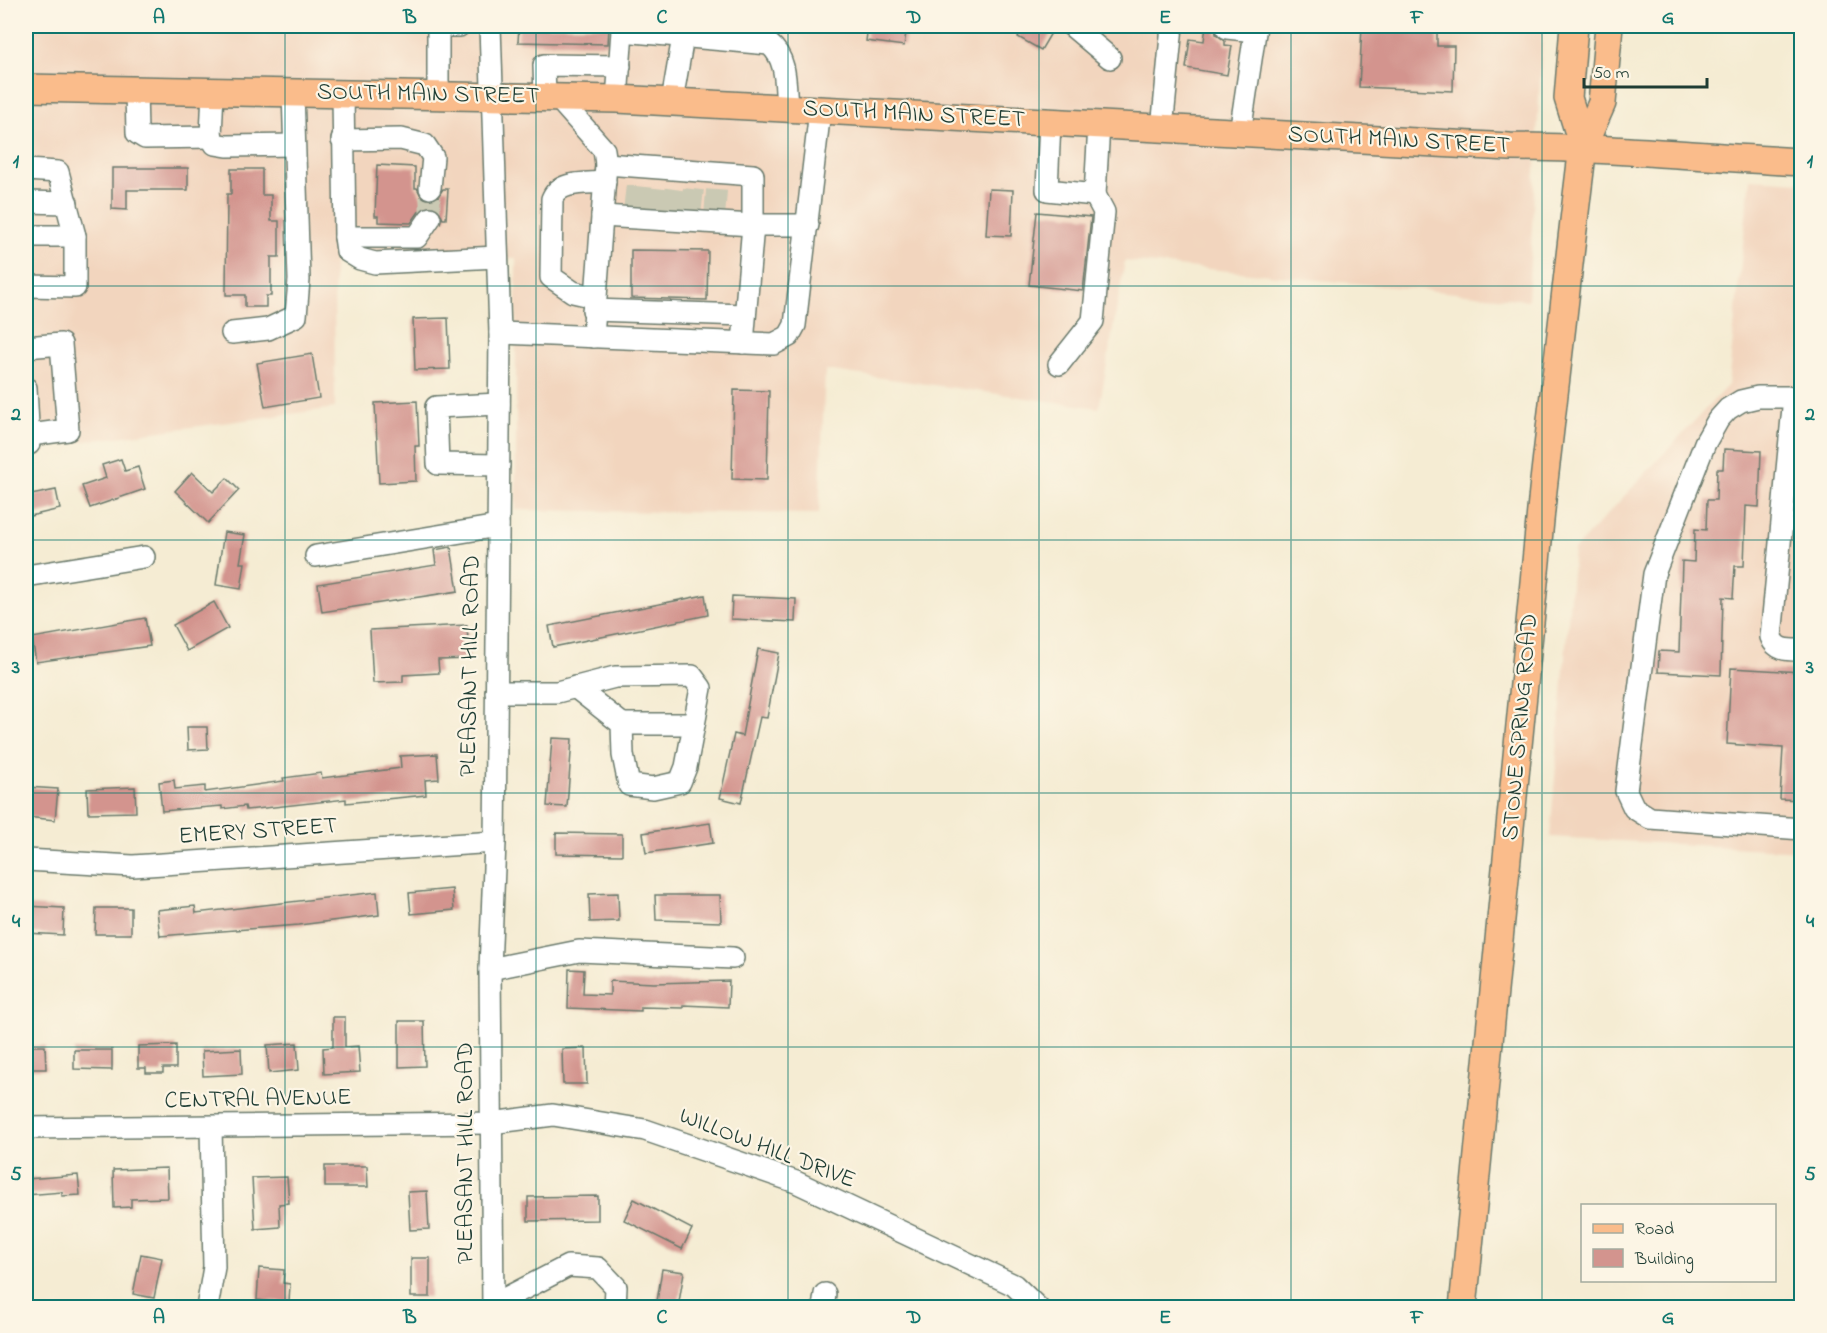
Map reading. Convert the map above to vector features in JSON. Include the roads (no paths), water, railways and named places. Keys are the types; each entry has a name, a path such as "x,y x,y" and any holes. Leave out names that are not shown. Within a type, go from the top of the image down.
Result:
{"main road":[{"name":"STONE SPRING ROAD","path":"1574,26 1569,98 1582,146"},
{"name":"STONE SPRING ROAD","path":"1463,1308 1543,490 1582,146 1602,103 1610,26"},
{"name":"SOUTH MAIN STREET","path":"26,88 672,101 1510,147 1582,146 1653,154 1802,162"}],"street":[{"path":"438,95 438,26 459,26"},
{"name":"PLEASANT HILL ROAD","path":"490,26 500,333 495,842 490,969 491,1123 498,1300"},
{"path":"1072,26 1110,58"},
{"path":"1162,129 1172,26"},
{"path":"617,99 622,28 683,37 770,44 779,51 783,62 787,108"},
{"path":"1240,133 1246,28"},
{"path":"672,101 683,37"},
{"path":"593,337 605,173 604,150 551,97 544,65 620,66"},
{"path":"136,90 137,133 145,138 212,137"},
{"path":"213,91 212,137 215,144 226,146 294,145"},
{"path":"231,333 268,329 296,316 299,280 293,92"},
{"path":"343,94 345,131 342,140 347,251 360,260 375,263 497,257"},
{"path":"500,333 776,343 786,339 793,330 808,225 820,110"},
{"path":"1050,122 1047,190 1095,195"},
{"path":"1059,364 1093,321 1104,212 1095,195 1099,125"},
{"path":"342,140 401,140 425,145 433,157 430,188"},
{"path":"26,170 58,172 75,236 75,287 26,286"},
{"path":"743,342 753,225 753,175 717,179 605,173 555,191 552,199 551,277 573,292 594,303 745,315"},
{"path":"26,202 67,203"},
{"path":"602,216 662,214 715,217 753,225 808,225"},
{"path":"345,237 417,237 430,218"},
{"path":"26,236 75,236"},
{"path":"26,346 61,344 68,430 28,440 26,388"},
{"path":"1802,650 1778,648 1771,637 1798,397 1758,397 1741,401 1728,409 1718,420 1705,443 1654,573 1626,791 1634,808 1650,818 1802,829"},
{"path":"499,404 436,407 438,464 499,465"},
{"path":"316,556 498,526"},
{"path":"26,576 144,557"},
{"path":"496,692 557,692 615,677 692,676 700,688 680,782 653,788 629,785 622,755 622,724"},
{"path":"575,687 622,724 694,724"},
{"name":"EMERY STREET","path":"26,860 133,866 495,842"},
{"path":"490,969 579,951 733,958"},
{"name":"WILLOW HILL DRIVE","path":"491,1123 553,1115 656,1134 796,1182 1014,1286 1038,1308"},
{"name":"CENTRAL AVENUE","path":"26,1128 491,1123"},
{"path":"207,1308 214,1268 212,1127"},
{"path":"498,1300 568,1266 598,1268 616,1287 615,1308"},
{"path":"498,1300 528,1308"}],"tunnel":[{"path":"634,207 637,181"},
{"path":"654,209 657,182"},
{"path":"673,210 677,183"},
{"path":"691,210 694,184"},
{"path":"715,211 717,184"},
{"path":"430,188 430,218"}]}
